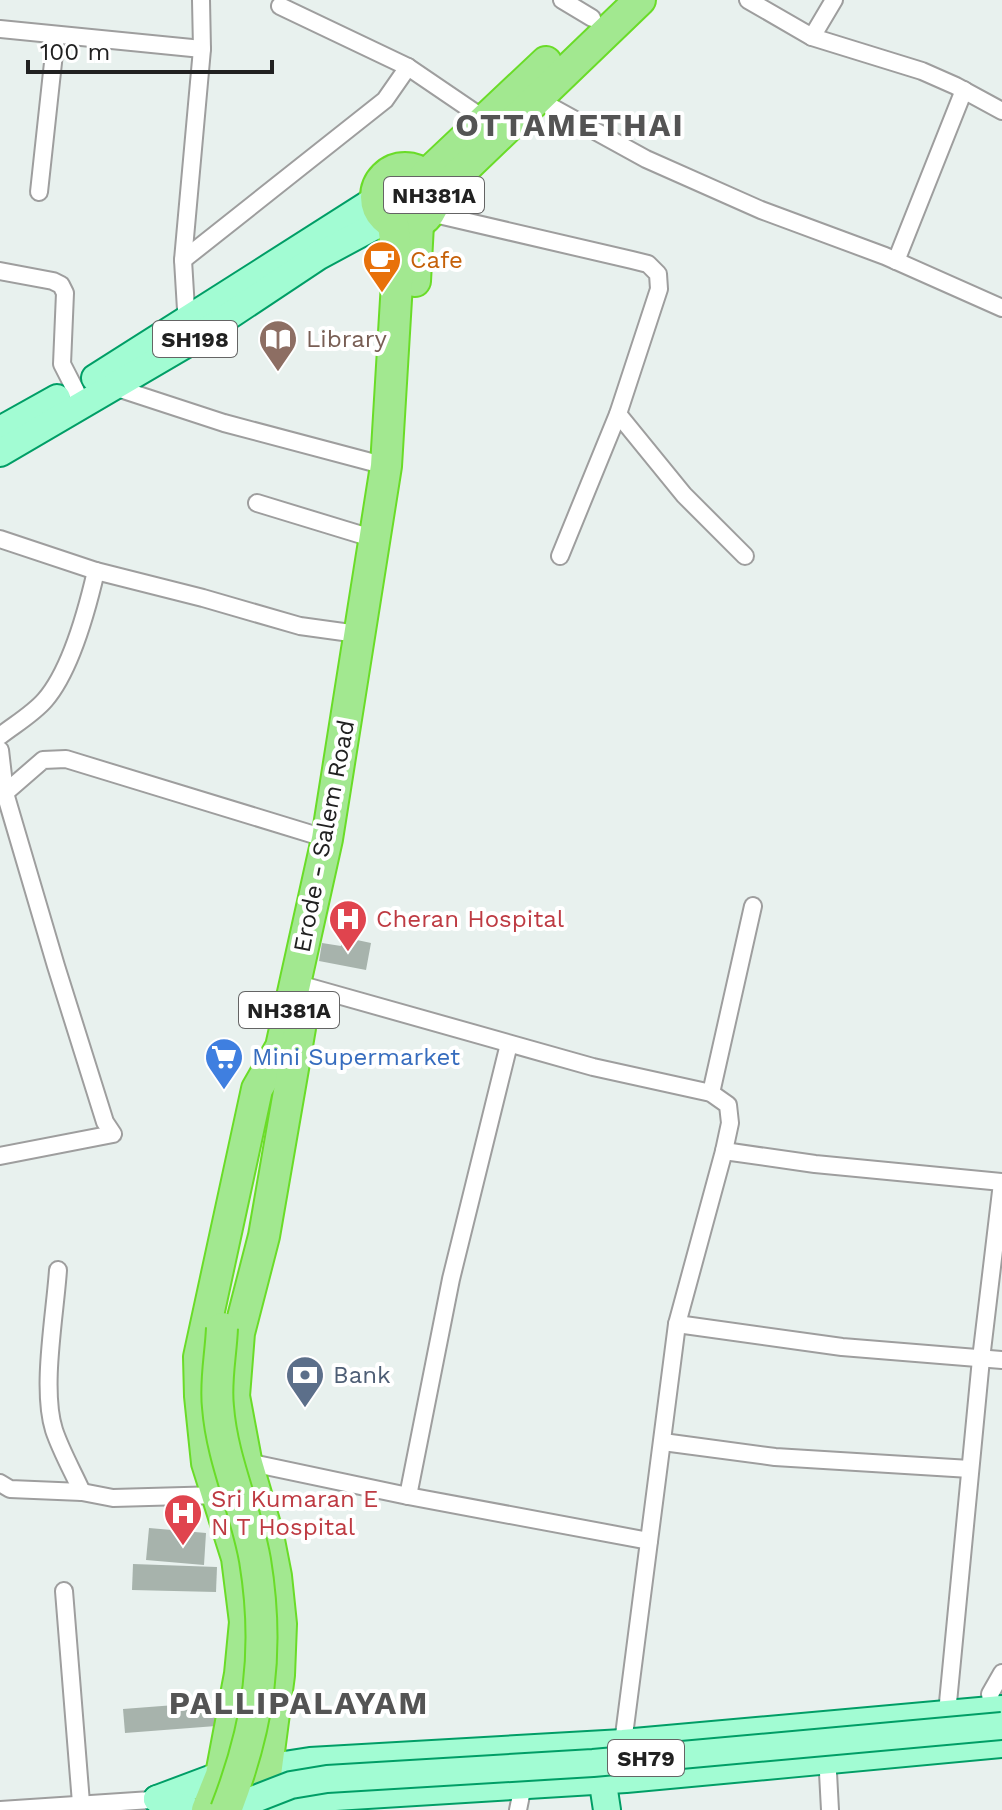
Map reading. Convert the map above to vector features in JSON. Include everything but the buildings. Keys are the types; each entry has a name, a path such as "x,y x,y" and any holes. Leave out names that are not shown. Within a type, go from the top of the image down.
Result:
{"highway":[{"name":"NH381A","path":"402,209 537,99 640,0"},
{"name":"NH381A","path":"402,209 483,118 601,9"},
{"name":"Erode - Salem Road","path":"367,635 375,539 386,466 402,209"},
{"name":"Erode - Salem Road","path":"253,1810 265,1782 279,1777 281,1624 268,1535 237,1426 234,1396 239,1333 264,1236 301,985 332,840 398,466 415,292 402,209"},
{"name":"Erode - Salem Road","path":"215,1803 240,1674 245,1622 237,1558 207,1463 199,1357 257,1089 281,1047 301,985"},
{"path":"215,1803 243,1767 263,1663 254,1558 225,1452 217,1405 222,1328 281,1047"}],"main road":[{"name":"SH198","path":"0,453 78,396 402,209"},
{"name":"SH198","path":"0,430 78,396 114,387 188,332"},
{"path":"157,1799 215,1803 310,1761 611,1744 947,1713 1000,1730"},
{"path":"265,1810 335,1797 520,1797 602,1781 827,1760 1000,1730"},
{"name":"SH79","path":"279,1777 327,1779 593,1763 1000,1730"},
{"path":"607,1810 602,1781 611,1744"},
{"path":"157,1799 242,1804 279,1777"}],"street":[{"path":"188,332 183,260 202,49 201,0"},
{"path":"562,0 601,9"},
{"path":"748,0 812,37 922,71 1002,111"},
{"path":"812,37 834,0"},
{"path":"280,6 408,67 483,118"},
{"path":"0,29 202,49"},
{"path":"39,192 56,35"},
{"path":"183,260 385,100 408,67"},
{"path":"896,261 964,90"},
{"path":"537,99 675,172 761,210 896,261 1002,308"},
{"path":"402,209 648,264 658,274 659,289 618,414 560,556"},
{"path":"0,271 61,285 65,293 62,364 78,396"},
{"path":"114,387 224,423 386,466"},
{"path":"618,414 684,495 745,556"},
{"path":"257,503 375,539"},
{"path":"0,539 96,571 300,626 367,635"},
{"path":"0,736 45,701 65,666 87,613 96,571"},
{"path":"0,750 5,793 60,980 105,1122 113,1134 0,1156"},
{"path":"5,793 43,760 66,759 332,840"},
{"path":"711,1093 753,906"},
{"path":"301,985 593,1067 711,1093 728,1105 730,1123 724,1151 677,1324 649,1541 611,1744"},
{"path":"408,1496 451,1279 509,1044"},
{"path":"724,1151 815,1164 1002,1183 981,1359 947,1713"},
{"path":"58,1270 50,1404 54,1429 82,1492"},
{"path":"677,1324 842,1347 1002,1360"},
{"path":"663,1442 775,1457 970,1469"},
{"path":"207,1463 246,1460 408,1496 649,1541"},
{"path":"0,1483 10,1489 82,1492 113,1498 255,1493"},
{"path":"64,1591 81,1803"},
{"path":"1000,1730 990,1694 1002,1673"},
{"path":"825,1725 826,1809"},
{"path":"0,1810 157,1799"}],"place":[{"name":"Cafe","path":"382,294"},
{"name":"Library","path":"278,373"},
{"name":"Cheran Hospital","path":"348,953"},
{"name":"Mini Supermarket","path":"224,1091"},
{"name":"Bank","path":"305,1409"},
{"name":"Sri Kumaran E N T Hospital","path":"183,1547"}],"district":[{"name":"OTTAMETHAI","path":"570,125"},
{"name":"PALLIPALAYAM","path":"299,1703"}]}
